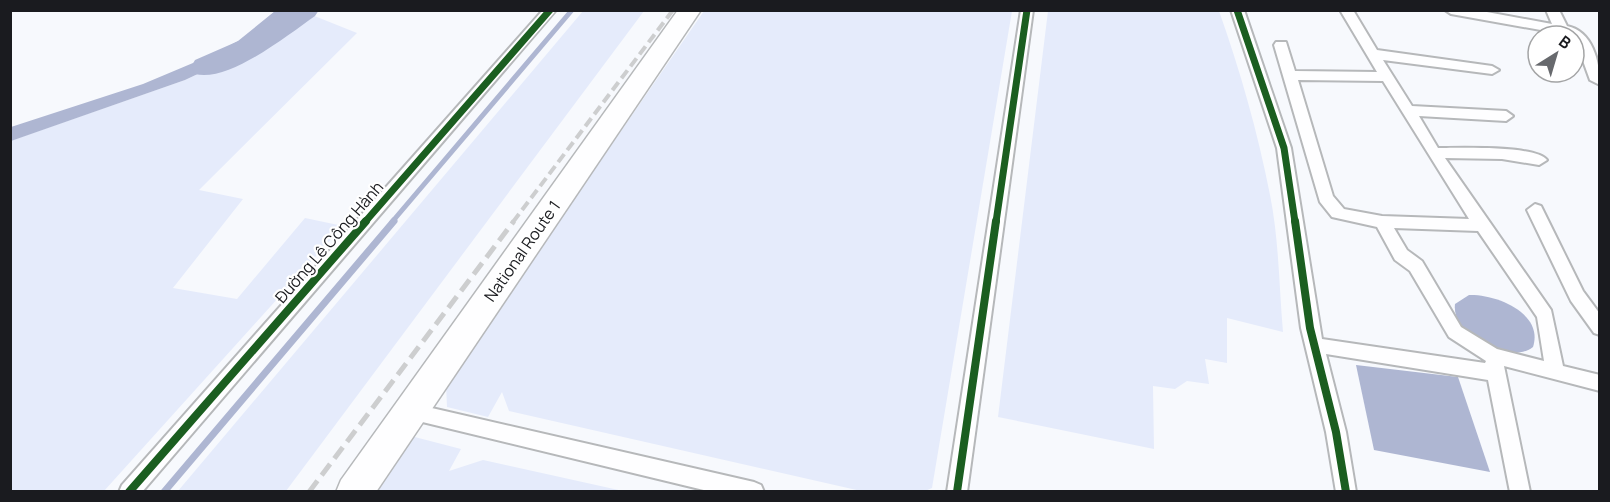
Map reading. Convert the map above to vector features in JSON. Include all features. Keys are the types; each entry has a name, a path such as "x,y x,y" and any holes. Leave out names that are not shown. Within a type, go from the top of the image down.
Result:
{"highway":[{"name":"National Route 1","path":"354,492 690,10"}],"street":[{"name":"Đường Lê Công Hành","path":"129,492 550,10"},
{"path":"957,492 1027,10"},
{"path":"1237,10 1284,148 1314,345 1336,432 1346,492"},
{"path":"1346,10 1434,153 1481,225 1545,315 1555,370"},
{"path":"1451,10 1536,24"},
{"path":"1552,10 1558,24"},
{"path":"1281,45 1292,75 1329,204 1338,213 1382,222 1481,225"},
{"path":"1586,52 1597,80 1599,80"},
{"path":"1373,54 1492,70"},
{"path":"1292,75 1387,77"},
{"path":"1408,111 1506,116"},
{"path":"1434,153 1502,154 1539,160"},
{"path":"1535,210 1577,296 1599,328"},
{"path":"1382,222 1401,255 1416,266 1455,332 1495,364 1520,492"},
{"path":"1314,345 1555,370 1599,383"},
{"path":"410,411 708,486 754,492"}],"shaded area":[{"path":"302,11 357,33 199,190 243,199 173,288 237,299 305,218 343,226 104,491 11,491 10,141 185,80 238,55"},
{"path":"583,11 644,11 286,491 178,491"},
{"path":"704,11 1012,11 932,488 925,491 861,491 509,411 502,392 488,417 447,407 446,384"},
{"path":"1048,11 1219,11 1260,148 1275,229 1283,332 1227,318 1227,363 1205,359 1209,384 1187,381 1175,389 1153,386 1154,449 998,417"},
{"path":"407,435 461,449 449,471 483,460 623,491 369,492"}],"water":[{"path":"275,11 302,11 238,55 185,80 11,141 11,127 143,84 212,55 238,41"},
{"path":"1469,295 1504,302 1525,315 1535,335 1533,347 1522,352 1510,353 1483,345 1471,337 1456,316 1455,304"},
{"path":"1356,365 1458,377 1490,472 1374,450"}],"waterway":[{"path":"206,67 253,45 305,10"},
{"path":"392,222 572,10"},
{"path":"164,492 394,221"}],"railway":[{"path":"513,222 673,10"},
{"path":"309,492 514,221"}],"cycle path":[{"path":"129,492 550,10"},
{"path":"957,492 1027,10"},
{"path":"1237,10 1284,148 1310,328 1336,432 1346,492"}]}
